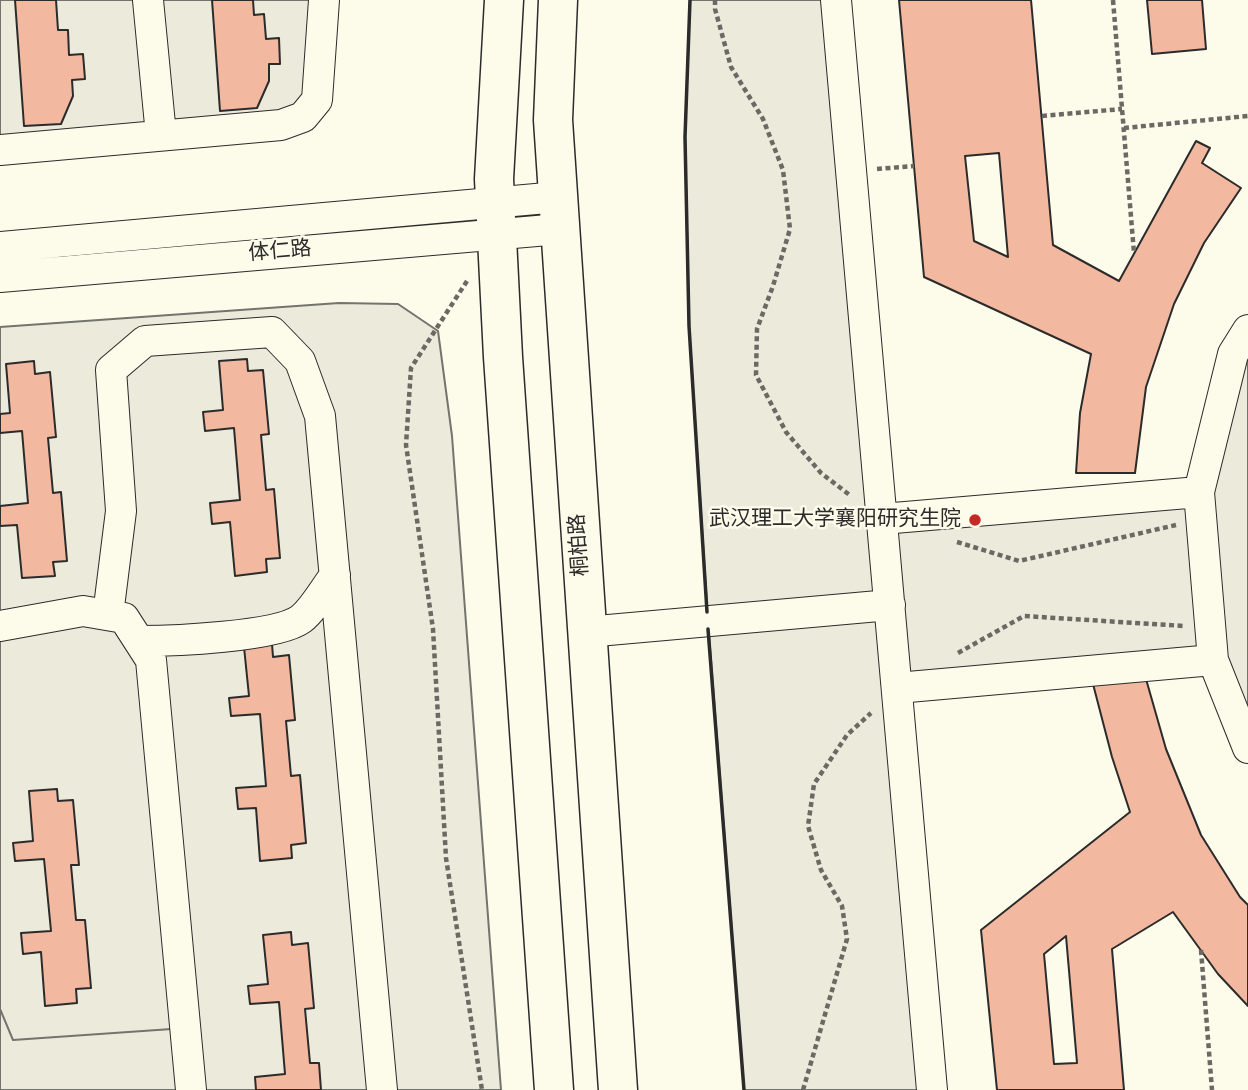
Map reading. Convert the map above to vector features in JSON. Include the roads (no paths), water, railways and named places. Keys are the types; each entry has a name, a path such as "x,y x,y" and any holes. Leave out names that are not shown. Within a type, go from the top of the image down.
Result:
{"main road":[{"path":"503,0 495,179 496,219 503,357 554,1090"},
{"name":"桐柏路","path":"558,0 553,120 618,1090"}],"street":[{"path":"148,0 161,135"},
{"path":"0,150 281,125 303,117 317,100 324,0"},
{"path":"836,0 932,1090"},
{"name":"体仁路","path":"0,277 559,213"},
{"name":"体仁路","path":"0,247 496,219"},
{"path":"1248,330 1233,354 1200,506 1213,660 1248,748"},
{"path":"108,615 121,511 111,370 145,341 272,332 300,361 320,416 382,1090"},
{"path":"882,519 1200,506"},
{"path":"139,641 174,642 273,630 301,619 335,575"},
{"path":"586,632 890,605"},
{"path":"0,626 83,611 124,618 151,660 191,1090"},
{"path":"897,688 1213,660"}],"place":[{"name":"武汉理工大学襄阳研究生院","path":"975,520"}]}
